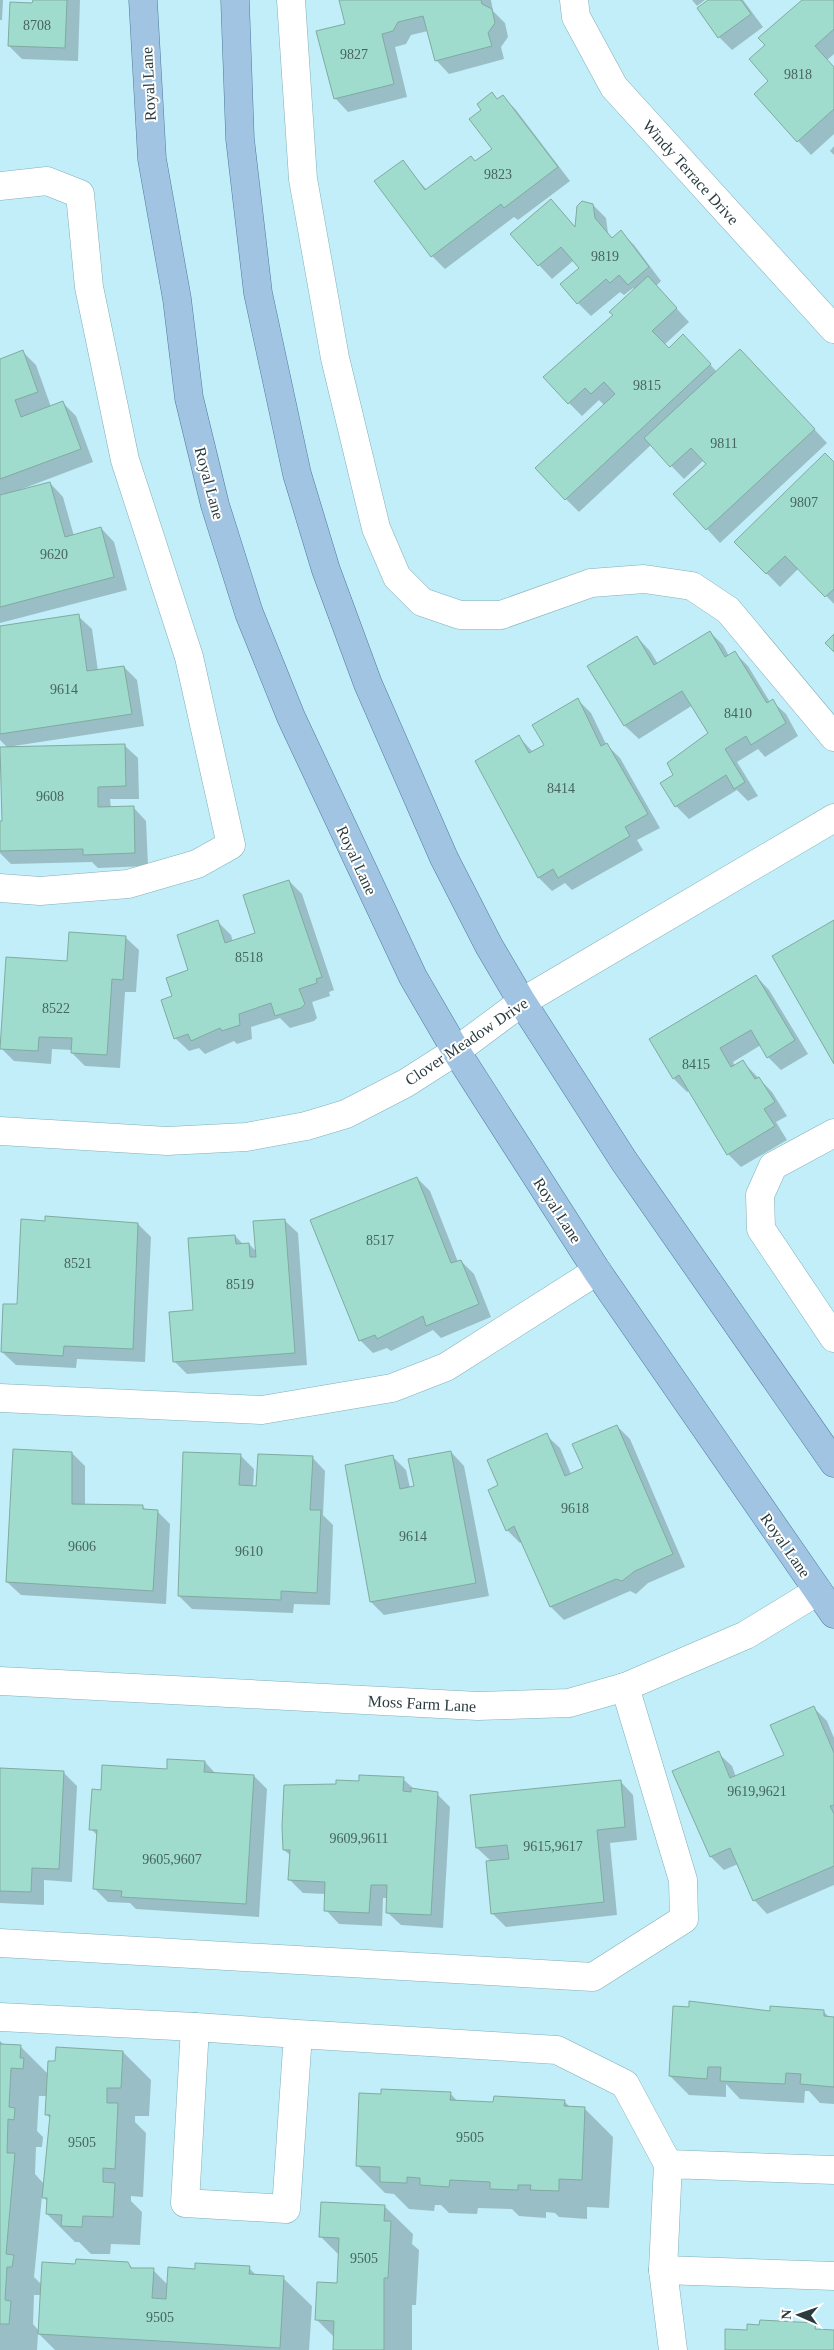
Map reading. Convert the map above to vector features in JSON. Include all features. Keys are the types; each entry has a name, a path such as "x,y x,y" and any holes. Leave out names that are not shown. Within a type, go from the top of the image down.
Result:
{"main road":[{"name":"Royal Lane","path":"143,0 152,158 177,299 189,398 215,505 250,613 291,717 409,969 456,1051 597,1271 834,1614"},
{"path":"234,0 240,140 258,293 297,474 326,570 368,684 444,858 489,946 522,1002 624,1161 834,1463"}],"street":[{"path":"291,0 303,179 334,349 376,528 396,577 422,602 460,615 501,615 591,583 644,579 692,586 728,610 834,737"},
{"name":"Windy Terrace Drive","path":"574,0 576,16 614,87 834,329"},
{"path":"0,186 46,182 80,194 90,287 126,460 189,657 231,845 197,864 128,884 40,891 0,888"},
{"name":"Clover Meadow Drive","path":"0,1131 167,1141 246,1137 306,1126 346,1114 406,1083 456,1051 522,1002 834,818"},
{"path":"834,1133 773,1166 760,1195 761,1229 834,1338"},
{"path":"0,1398 262,1410 392,1388 446,1367 597,1271"},
{"name":"Moss Farm Lane","path":"0,1681 478,1706 569,1703 625,1687 746,1635 818,1591"},
{"path":"0,1943 593,1978 684,1919 683,1880 625,1687"},
{"path":"0,2017 195,2027 557,2050 625,2084 668,2164 663,2270 673,2350"},
{"path":"195,2027 186,2202 286,2209 298,2034"},
{"path":"668,2164 834,2170"},
{"path":"663,2270 834,2276"}],"building":[{"path":"33,0 67,0 65,48 8,46 10,2 32,3"},
{"path":"339,0 481,0 482,4 492,9 495,23 488,33 492,46 435,61 423,16 398,22 393,31 382,34 394,84 334,99 316,31 345,24"},
{"path":"708,0 741,0 751,14 718,38 697,8"},
{"path":"802,0 834,0 834,29 815,46 834,67 834,109 797,142 754,94 768,81 749,59 765,45 758,38"},
{"path":"492,92 497,99 503,95 558,167 504,208 501,204 431,257 374,181 403,160 425,190 471,156 475,161 492,149 469,119 481,110 477,104"},
{"path":"551,199 575,227 577,206 582,201 593,204 595,218 612,238 621,230 649,267 628,285 619,275 610,283 606,279 577,304 560,284 579,268 561,247 538,266 510,234"},
{"path":"648,276 677,308 652,331 669,348 683,334 711,364 565,500 535,468 615,394 604,382 591,394 585,388 568,404 543,377 613,315 609,312"},
{"path":"740,349 815,429 706,530 673,494 706,464 691,448 670,467 644,438"},
{"path":"23,350 38,392 15,400 21,417 63,401 81,449 0,479 0,359"},
{"path":"825,453 834,462 834,589 825,597 785,556 766,574 734,542"},
{"path":"50,482 65,537 101,527 114,577 0,607 0,495"},
{"path":"79,614 87,671 124,666 132,714 0,734 0,626"},
{"path":"710,631 725,657 735,651 767,703 773,699 786,723 751,745 746,736 725,749 745,782 734,789 726,775 675,807 660,783 673,775 667,763 708,733 682,691 624,726 587,666 637,636 654,665"},
{"path":"834,634 834,652 825,643"},
{"path":"578,698 601,746 607,743 648,814 625,827 630,836 558,878 553,869 538,878 475,761 519,735 529,753 544,745 532,725"},
{"path":"125,744 126,786 98,787 98,807 134,806 135,853 83,855 83,849 0,851 0,821 2,821 0,747"},
{"path":"289,880 322,977 316,979 317,983 299,989 305,1004 301,1008 275,1016 271,1003 239,1014 240,1025 222,1031 220,1028 191,1041 188,1034 174,1039 161,1000 172,996 166,978 188,970 177,935 218,920 225,943 255,933 243,895"},
{"path":"834,920 834,1064 772,956"},
{"path":"69,932 126,936 123,980 112,979 107,1055 71,1053 72,1038 39,1037 38,1051 0,1049 6,957 67,961"},
{"path":"756,975 795,1040 767,1058 751,1030 720,1048 731,1067 743,1060 755,1079 759,1077 775,1102 764,1109 775,1126 727,1155 679,1075 673,1079 649,1039"},
{"path":"417,1177 451,1263 461,1260 479,1304 426,1326 423,1316 377,1339 375,1335 359,1341 310,1220"},
{"path":"45,1216 138,1223 133,1349 64,1346 63,1356 1,1352 3,1304 17,1304 21,1219 45,1221"},
{"path":"285,1219 295,1353 173,1362 169,1312 193,1310 188,1238 235,1235 236,1244 249,1243 250,1257 256,1257 253,1221"},
{"path":"617,1425 673,1554 635,1571 622,1581 616,1579 550,1607 514,1526 506,1531 488,1490 498,1485 487,1460 547,1433 565,1476 583,1468 572,1444"},
{"path":"13,1449 72,1452 72,1504 143,1505 143,1509 158,1510 153,1591 6,1582"},
{"path":"451,1451 476,1583 370,1602 345,1465 393,1455 400,1489 414,1486 408,1459"},
{"path":"183,1452 241,1454 239,1485 256,1486 258,1454 313,1456 310,1510 321,1510 317,1593 281,1591 281,1600 178,1596"},
{"path":"814,1706 834,1753 834,1805 830,1806 834,1814 834,1866 753,1901 730,1848 710,1857 672,1771 719,1751 730,1778 784,1755 770,1725"},
{"path":"167,1759 205,1761 204,1772 254,1775 246,1904 121,1897 122,1891 93,1889 97,1830 89,1830 92,1789 101,1790 102,1765 167,1769"},
{"path":"0,1768 64,1771 59,1869 32,1868 31,1892 0,1891"},
{"path":"359,1775 404,1777 403,1791 411,1792 411,1788 438,1792 431,1915 386,1913 387,1885 371,1885 369,1913 324,1911 325,1882 288,1880 290,1850 283,1850 284,1785 336,1784 336,1780 359,1781"},
{"path":"621,1780 625,1827 597,1830 604,1902 491,1914 486,1861 509,1859 507,1845 476,1848 470,1795"},
{"path":"689,2001 770,2011 770,2006 824,2010 824,2016 834,2017 834,2087 800,2084 801,2074 786,2073 785,2084 720,2081 721,2067 708,2067 707,2079 669,2076 673,2006 689,2007"},
{"path":"0,2044 21,2045 20,2058 24,2058 23,2069 11,2068 9,2107 15,2108 14,2120 8,2119 7,2153 15,2153 6,2254 14,2255 12,2267 7,2267 5,2300 11,2301 9,2324 0,2324"},
{"path":"56,2047 123,2051 121,2088 107,2088 107,2103 118,2103 115,2169 103,2168 103,2182 115,2183 113,2217 83,2216 82,2227 61,2226 62,2215 46,2214 47,2198 42,2198 50,2115 45,2115 48,2061 55,2061"},
{"path":"381,2089 451,2092 450,2100 493,2102 494,2096 565,2100 564,2106 585,2107 582,2180 559,2179 559,2191 530,2190 531,2185 518,2185 518,2190 490,2189 490,2182 450,2180 449,2187 420,2185 420,2178 407,2177 407,2183 380,2182 380,2167 356,2166 359,2093 381,2094"},
{"path":"321,2202 385,2205 384,2221 391,2221 388,2278 384,2278 384,2350 333,2350 334,2321 315,2320 317,2282 337,2283 339,2238 319,2237"},
{"path":"76,2259 128,2262 131,2268 154,2268 152,2298 166,2299 168,2267 195,2269 195,2263 250,2266 249,2274 284,2276 280,2348 38,2334 42,2262 75,2264"},
{"path":"760,2320 816,2323 815,2329 834,2330 834,2350 725,2350 725,2329 747,2330 747,2324 759,2325"}]}
